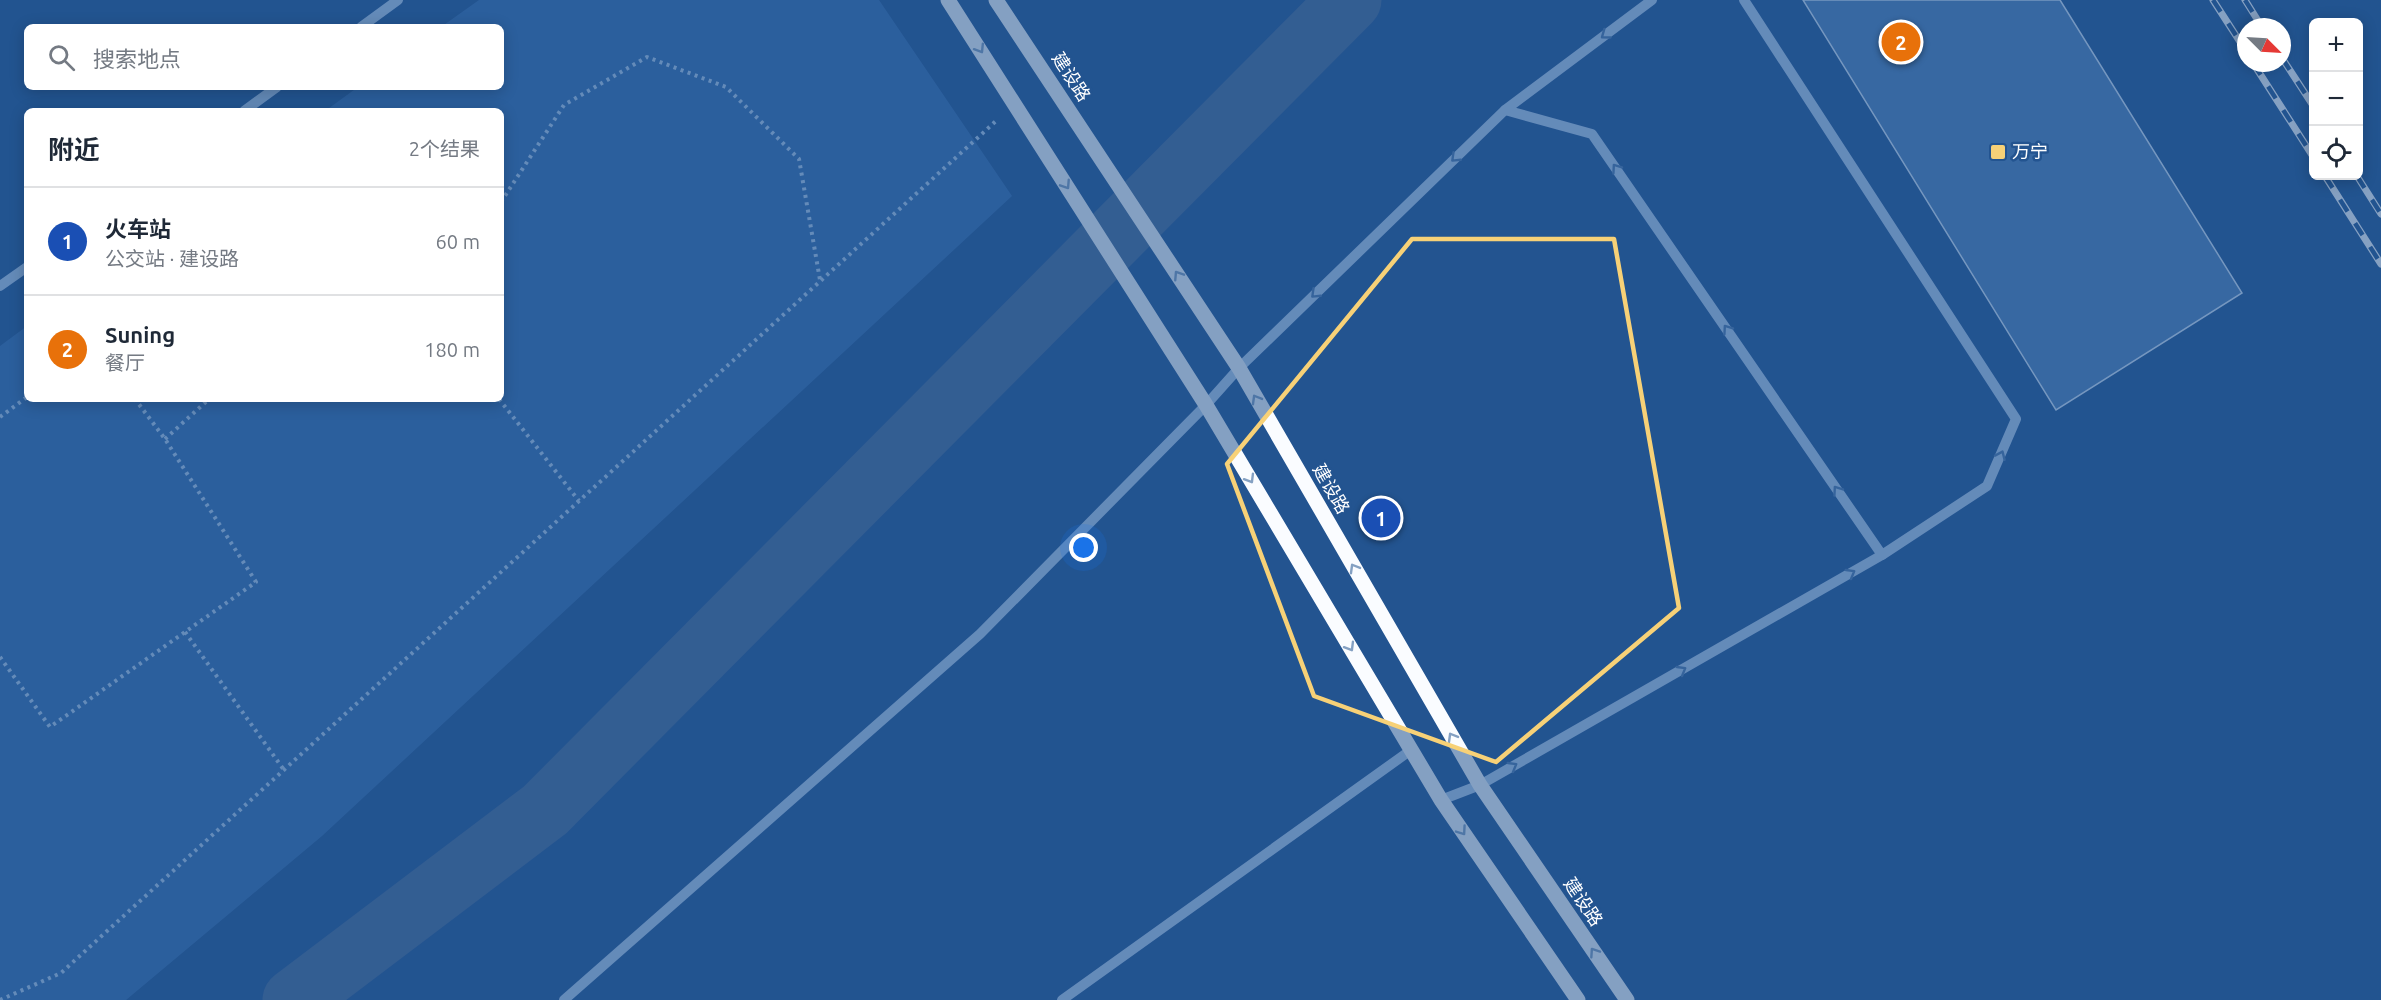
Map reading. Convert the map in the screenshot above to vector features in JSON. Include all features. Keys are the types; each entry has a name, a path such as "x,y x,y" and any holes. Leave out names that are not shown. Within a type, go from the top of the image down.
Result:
{"main road":[{"path":"948,0 1206,405 1441,800 1578,1000"},
{"name":"建设路","path":"996,0 1239,368 1480,785 1627,1000"}],"street":[{"path":"365,24 398,0"},
{"path":"564,1000 980,634 1206,405 1239,368 1505,110 1653,0"},
{"path":"1441,800 1480,785 1882,555 1987,486 2016,419 1744,0"},
{"path":"248,108 273,90"},
{"path":"1505,110 1592,134 1882,555"},
{"path":"0,286 24,269"},
{"path":"1062,1000 1411,750"}],"path":[{"path":"504,197 564,105 647,57 726,87 799,159 820,281"},
{"path":"0,1000 61,973 1015,104"},
{"path":"0,417 24,399"},
{"path":"0,657 50,727 256,582 165,439 137,402"},
{"path":"165,439 205,402"},
{"path":"502,402 579,501"},
{"path":"185,632 284,770"}],"highlighted area":[{"path":"1412,239 1614,239 1679,608 1496,762 1314,696 1227,464"}],"shaded area":[{"path":"479,0 879,0 1012,196 322,836 126,1000 0,1000 0,346 24,328 24,402 504,402 504,108 329,108 354,90 504,90 504,24 445,24"}],"building":[{"path":"1803,0 2060,0 2242,293 2056,410"}],"waterway":[{"path":"294,1000 545,810 1350,0"}],"railway":[{"path":"2213,0 2237,37"},
{"path":"2245,0 2256,18"},
{"path":"2259,72 2309,150"},
{"path":"2291,72 2309,99"},
{"path":"2328,180 2381,264"},
{"path":"2360,180 2381,214"}],"place":[{"name":"Suning","path":"1901,42"},
{"name":"万宁","path":"1998,152"},
{"name":"火车站","path":"1381,518"}]}
